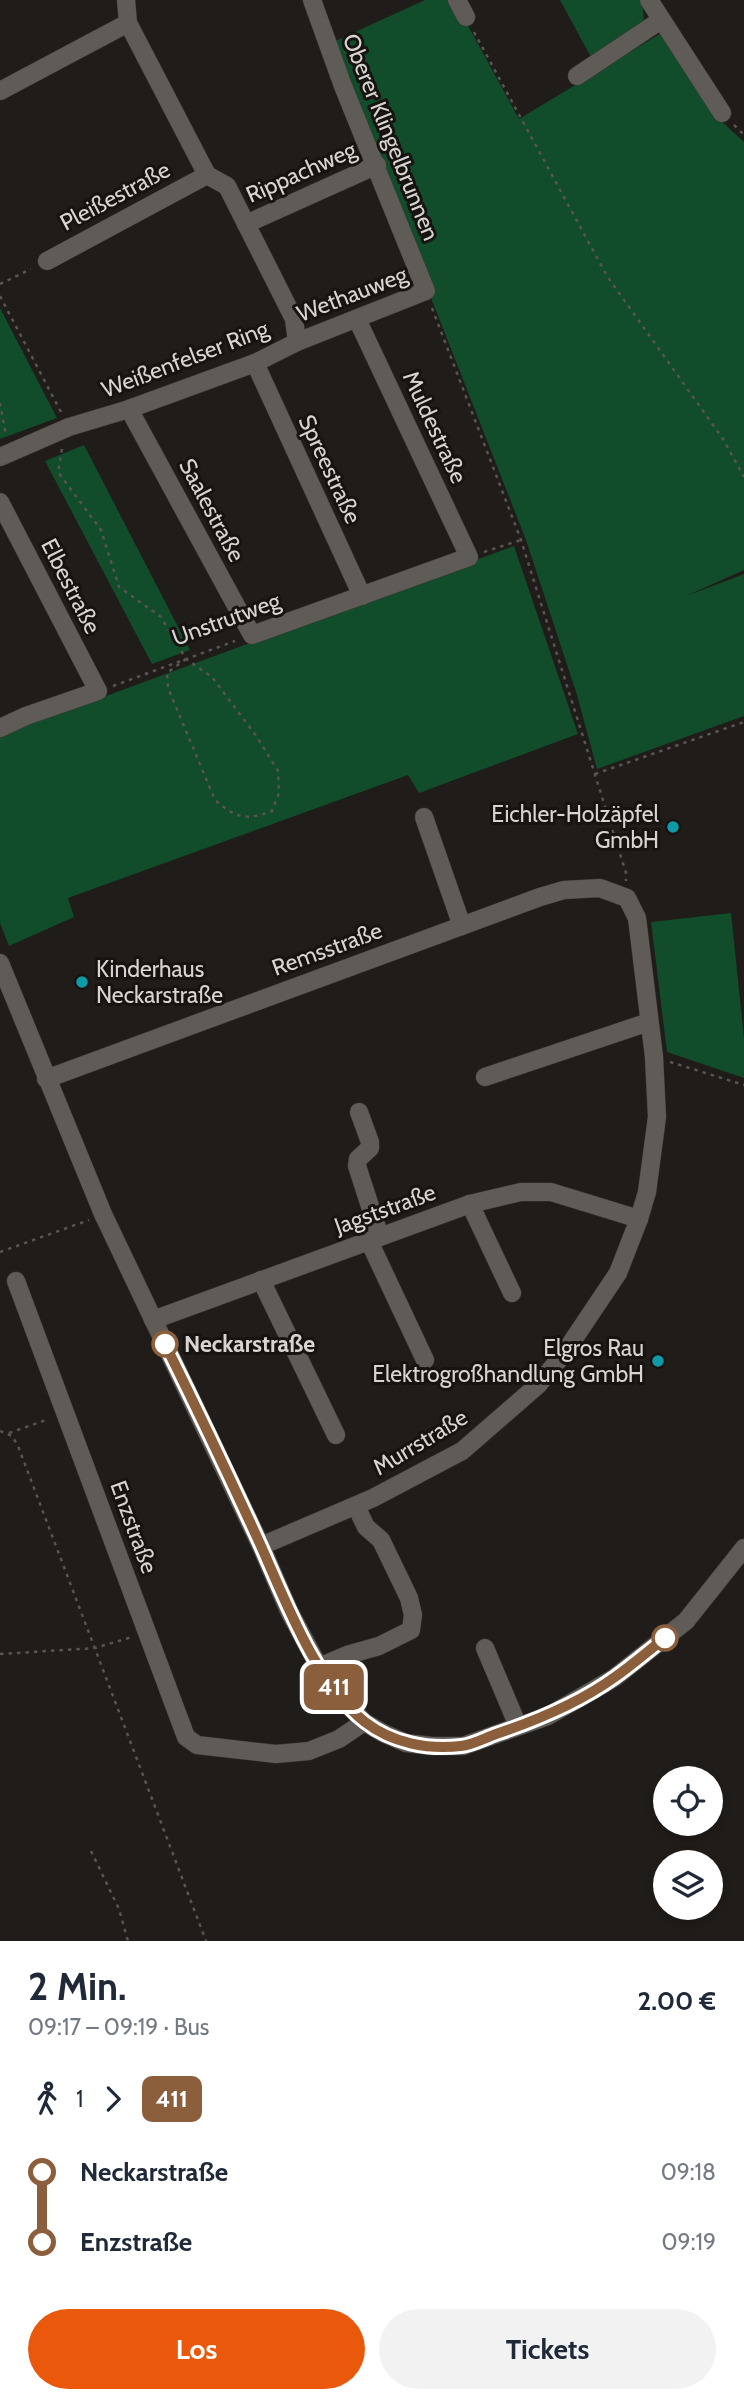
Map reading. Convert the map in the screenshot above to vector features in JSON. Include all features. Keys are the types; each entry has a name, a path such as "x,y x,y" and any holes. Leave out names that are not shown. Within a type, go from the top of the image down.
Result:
{"street":[{"name":"Weißenfelser Ring","path":"4,455 69,427 129,409 255,363 297,342 294,319 227,186 206,175 128,23 126,0"},
{"name":"Oberer Klingelbrunnen","path":"312,0 426,291"},
{"path":"457,0 466,17"},
{"path":"649,0 722,113"},
{"path":"577,76 661,20"},
{"path":"0,91 128,23"},
{"name":"Rippachweg","path":"246,224 377,165"},
{"name":"Pleißestraße","path":"47,261 206,175"},
{"name":"Wethauweg","path":"297,342 426,291"},
{"name":"Muldestraße","path":"357,319 468,557"},
{"name":"Spreestraße","path":"255,363 362,596"},
{"name":"Saalestraße","path":"129,409 252,635"},
{"name":"Elbestraße","path":"0,502 98,691"},
{"name":"Unstrutweg","path":"252,635 468,557"},
{"path":"0,728 98,691"},
{"path":"424,817 462,926"},
{"name":"Remsstraße","path":"46,1079 564,890 600,888 627,898"},
{"name":"Murrstraße","path":"261,1546 356,1506 462,1451 538,1385 565,1352 618,1273 647,1192 657,1117 654,1057 637,918 627,898"},
{"path":"0,963 103,1214 261,1546 289,1611 319,1667 364,1722 406,1743 463,1746 548,1716 614,1678 687,1621 744,1548"},
{"path":"485,1077 649,1022"},
{"path":"359,1112 370,1148 358,1159 357,1166 375,1239 425,1360"},
{"name":"Jagststraße","path":"153,1320 470,1204 521,1192 551,1192 639,1219"},
{"path":"470,1204 512,1293"},
{"path":"261,1280 336,1435"},
{"name":"Enzstraße","path":"16,1281 186,1737 197,1745 276,1754 309,1751 339,1739 364,1722"},
{"path":"319,1667 379,1646 411,1630 413,1625 409,1598 381,1540 366,1527 356,1506"},
{"path":"485,1648 518,1726"}],"path":[{"path":"466,17 607,276 723,439 744,477"},
{"path":"0,284 47,261"},
{"path":"426,291 521,540 626,873 627,898"},
{"path":"0,296 69,427 58,472 101,530 119,587 160,617 186,659 212,677 257,737 278,771 279,793 272,811 254,818 230,813 215,800 167,688 167,673 186,659"},
{"path":"0,403 4,455"},
{"path":"468,557 521,540"},
{"name":"Unstrutweg","path":"98,691 252,635"},
{"path":"595,775 744,722"},
{"path":"654,1057 744,1085"},
{"path":"0,1252 103,1214"},
{"path":"7,1433 65,1414"},
{"path":"0,1431 12,1436 18,1446 206,1941"},
{"path":"0,1654 95,1648 147,1633"},
{"path":"91,1851 119,1909 128,1941"}],"green space":[{"path":"425,0 454,0 519,119 663,32 717,117 744,142 744,570 686,596 744,574 744,716 597,769 577,695 526,540 331,43"},
{"path":"560,0 642,0 644,21 592,59"},
{"path":"0,308 57,418 0,439"},
{"path":"84,445 190,650 152,664 45,461"},
{"path":"514,546 578,734 419,793 408,775 68,898 74,917 9,946 0,923 0,735"},
{"path":"731,913 744,1038 744,1078 667,1052 651,922"}],"bus line":[{"name":"411","path":"165,1344 289,1611 319,1667 364,1722 406,1743 463,1746 548,1716 614,1678 665,1638"}],"place":[{"name":"Eichler-Holzäpfel GmbH","path":"673,827"},
{"name":"Kinderhaus Neckarstraße","path":"82,982"},
{"name":"Neckarstraße","path":"165,1344"},
{"name":"Elgros Rau Elektrogroßhandlung GmbH","path":"658,1361"}]}
